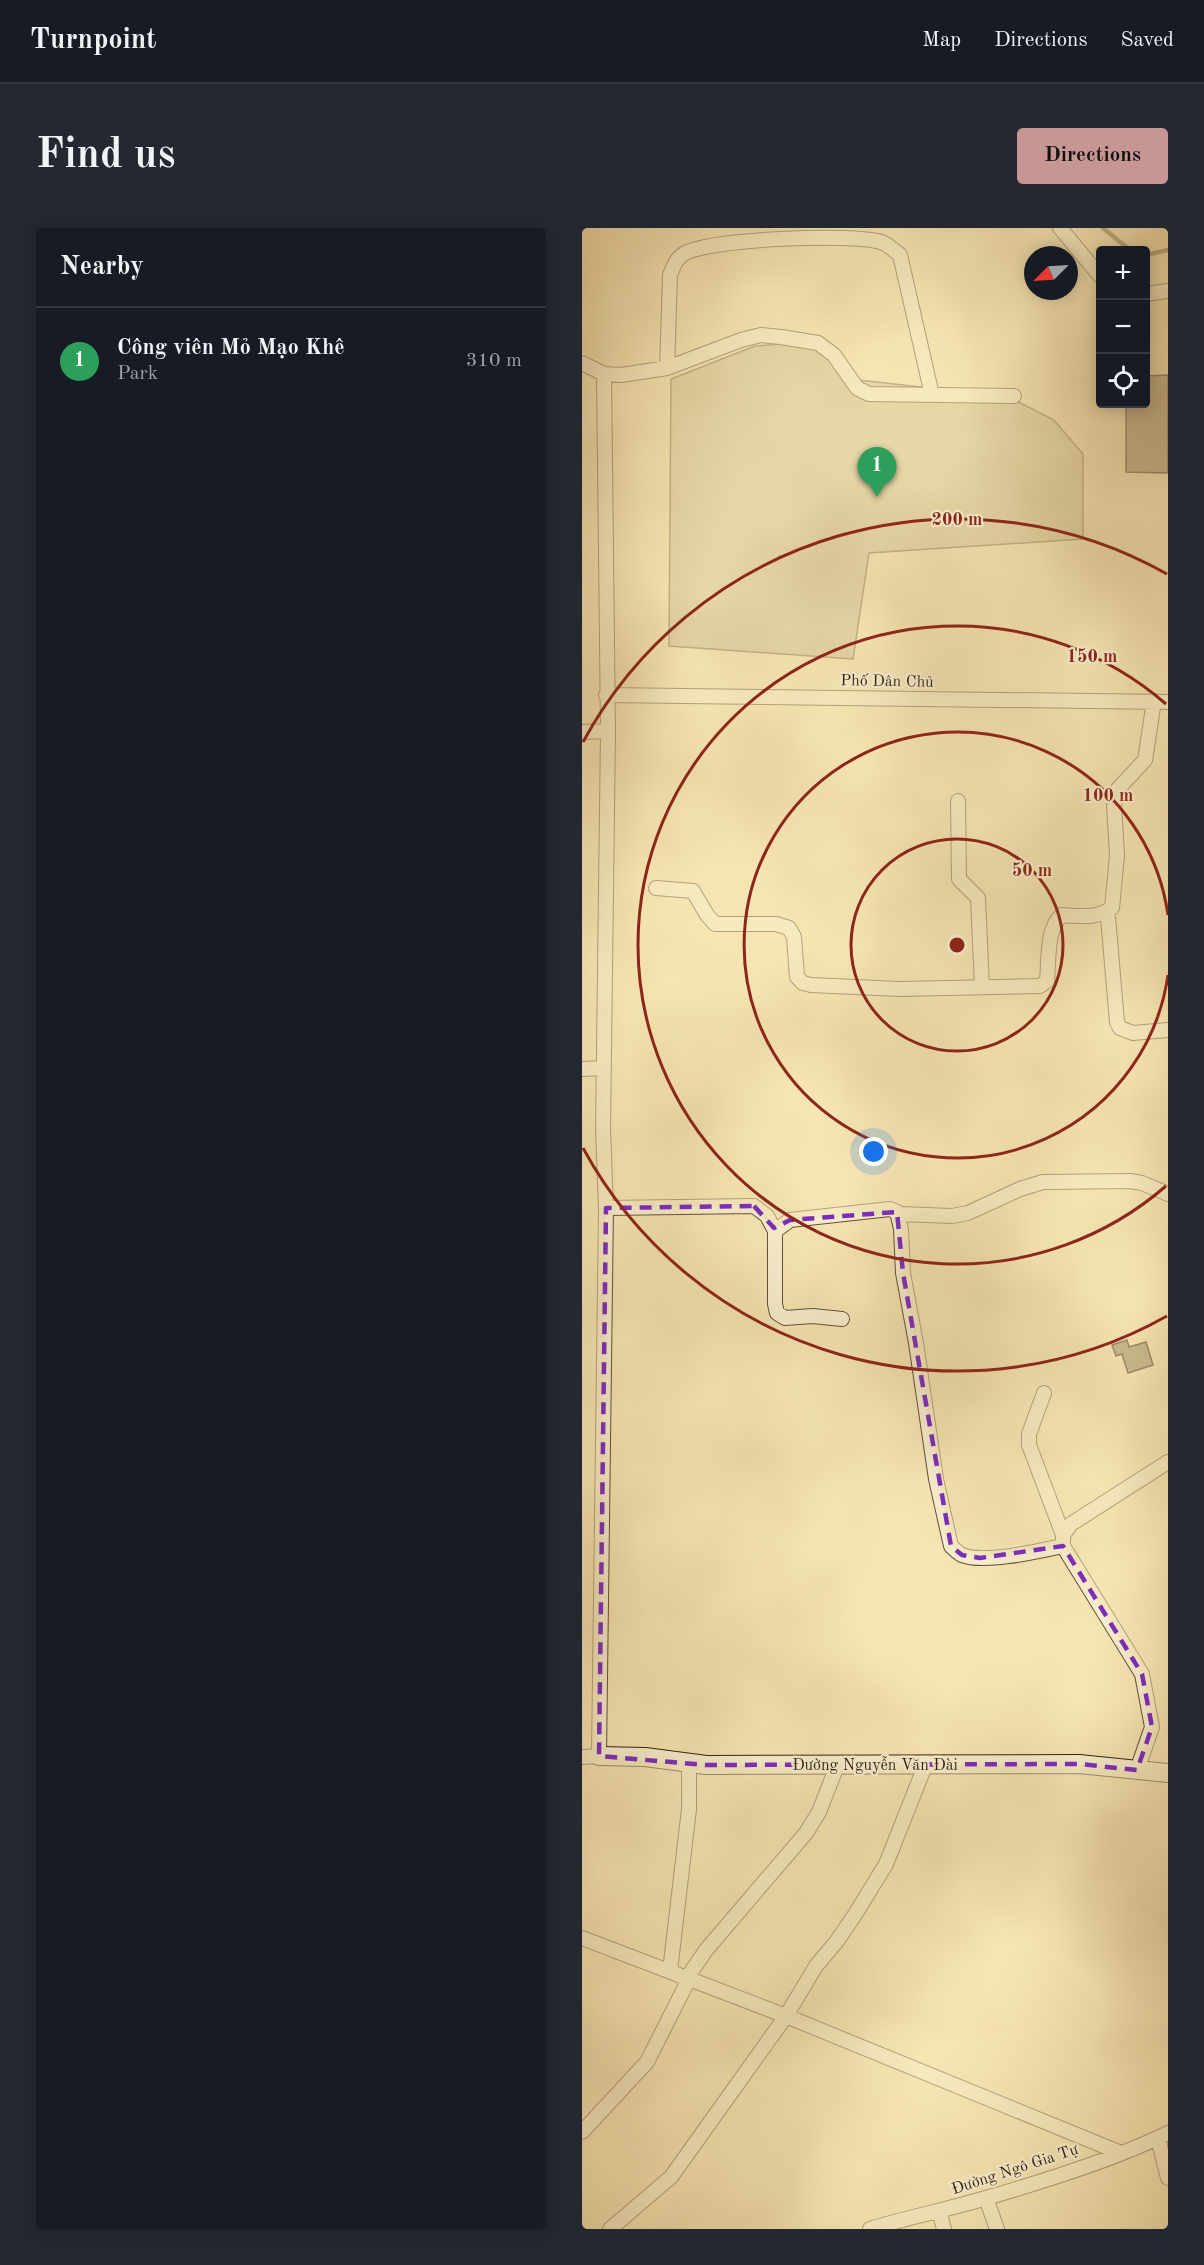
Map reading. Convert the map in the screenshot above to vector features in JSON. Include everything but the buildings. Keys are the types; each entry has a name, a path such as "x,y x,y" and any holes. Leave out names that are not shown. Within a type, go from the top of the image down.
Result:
{"street":[{"path":"1060,228 1096,270"},
{"path":"667,368 670,275 675,261 684,253 718,244 843,237 850,233 883,242 900,255 932,395"},
{"path":"1150,293 1168,291"},
{"path":"582,363 604,374 621,375 667,368 741,340 761,335 818,343 834,356 857,388 869,394 1014,396"},
{"path":"590,1756 606,1208 603,1129 608,731 604,374"},
{"name":"Phố Dân Chủ","path":"606,695 1161,701"},
{"path":"656,888 693,891 707,915 716,924 776,924 789,928 794,937 797,977 803,983 899,989 1040,986 1047,981 1052,931 1057,919 1062,915 1089,917 1106,913 1112,908 1117,855 1114,805 1117,790 1145,760 1161,701"},
{"path":"582,732 608,731"},
{"path":"958,801 959,879 978,898 982,987"},
{"path":"1106,913 1117,1022 1120,1028 1133,1033 1168,1030"},
{"path":"582,1069 604,1071"},
{"path":"775,1231 790,1220 890,1209 900,1214 952,1216 968,1213 1020,1189 1042,1182 1130,1181 1142,1183 1168,1194"},
{"path":"606,1208 754,1206 767,1216 775,1231 775,1304 777,1312 785,1318 813,1316 842,1319"},
{"path":"897,1212 901,1229 903,1273 936,1479 951,1546 962,1555 980,1558 1016,1555 1063,1540 1071,1524 1126,1491 1168,1462"},
{"path":"1044,1393 1029,1434 1029,1445 1063,1540 1142,1674 1152,1726 1137,1770"},
{"name":"Đường Nguyễn Văn Đài","path":"590,1756 645,1757 706,1766 1079,1764 1168,1773"},
{"path":"670,1971 689,1809 689,1763"},
{"path":"582,2132 647,2062 688,1978 706,1950 806,1833 819,1812 837,1766"},
{"path":"610,2229 671,2177 786,2016 816,1966 837,1941 886,1864 925,1766"},
{"path":"582,1938 786,2016 1121,2153"},
{"path":"1163,2136 1168,2178"},
{"name":"Đường Ngô Gia Tự","path":"870,2229 911,2216 986,2198 1121,2153 1163,2136"},
{"path":"986,2198 997,2229"},
{"path":"939,2211 944,2229"}],"highlighted area":[{"path":"754,1206 774,1228 790,1220 897,1212 903,1273 951,1546 962,1555 980,1558 1063,1546 1142,1674 1152,1727 1137,1770 1079,1764 706,1765 599,1756 606,1208"}],"shaded area":[{"path":"820,341 859,380 1009,397 1054,420 1083,454 1083,539 869,553 853,659 669,646 671,379 755,346"}],"waterway":[{"path":"1103,228 1125,246"},
{"path":"1150,254 1168,250"}],"place":[{"name":"Công viên Mỏ Mạo Khê","path":"877,497"}]}
